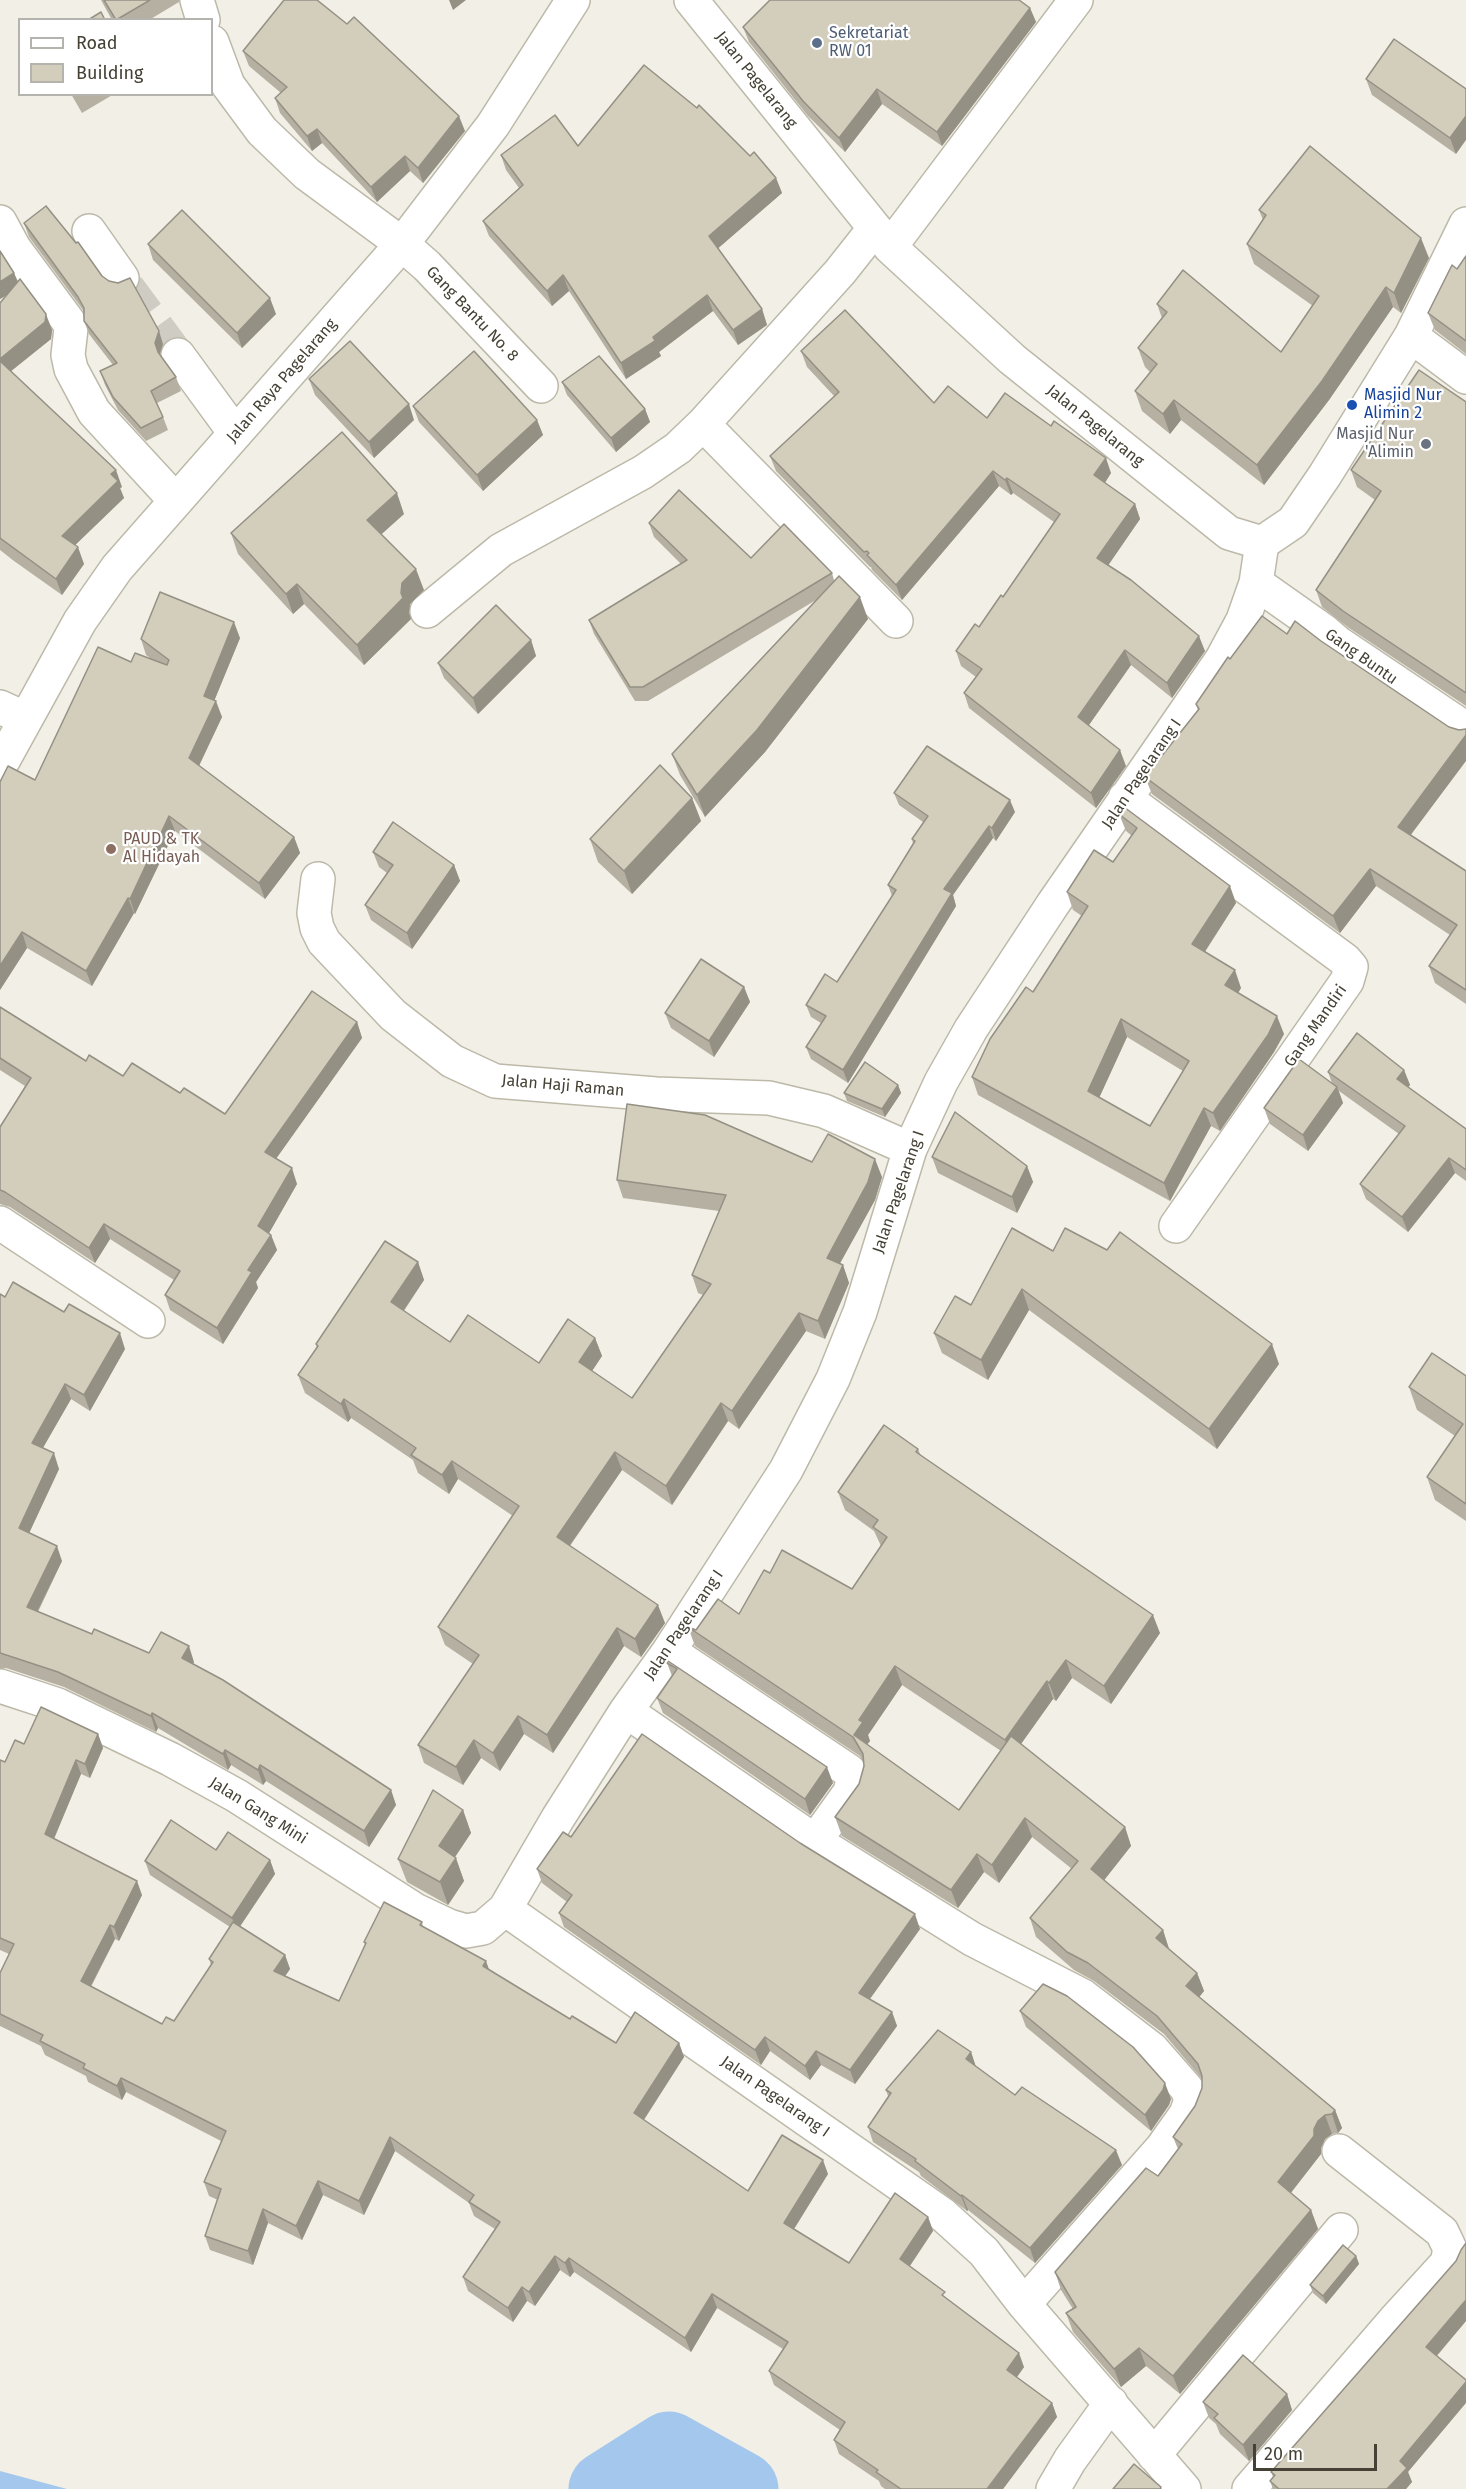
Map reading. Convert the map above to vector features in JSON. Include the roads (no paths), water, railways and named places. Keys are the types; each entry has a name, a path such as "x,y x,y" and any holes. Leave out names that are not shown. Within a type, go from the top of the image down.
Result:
{"street":[{"path":"196,0 202,18"},
{"name":"Jalan Raya Pagelarang","path":"0,766 13,713 117,568 402,244 493,125 573,0"},
{"path":"427,611 501,550 644,472 678,448 703,424 840,272 882,238 1076,0"},
{"name":"Jalan Pagelarang","path":"706,5 882,238 1012,359 1220,526 1229,533 1262,543"},
{"name":"Gang Bantu No. 8","path":"213,45 228,85 262,131 308,174 428,266 541,386"},
{"path":"0,222 14,248 68,321 71,328 68,355 71,369 94,412 176,501"},
{"path":"1262,543 1293,522 1411,336 1466,224"},
{"path":"89,231 122,278"},
{"path":"1411,336 1466,377"},
{"path":"178,355 236,433"},
{"path":"703,424 896,621"},
{"name":"Jalan Pagelarang I","path":"1184,2489 1024,2304 984,2252 942,2214 505,1909 552,1827 626,1711 669,1651 786,1470 832,1379 860,1312 910,1149 941,1082 971,1029 1221,659 1243,620 1256,583 1262,543"},
{"name":"Gang Buntu","path":"1256,583 1338,643 1466,729"},
{"name":"Gang Mandiri","path":"1125,798 1346,960 1350,967 1347,981 1176,1226"},
{"name":"Jalan Haji Raman","path":"318,879 314,913 316,928 324,942 393,1015 452,1061 495,1081 656,1094 769,1098 824,1111 910,1149"},
{"path":"0,1223 148,1321"},
{"path":"669,1651 849,1771 853,1780 850,1792 815,1841"},
{"name":"Jalan Gang Mini","path":"1,1686 58,1705 170,1759 237,1796 415,1910 448,1926 466,1931 483,1928 505,1909"},
{"path":"626,1711 815,1841 972,1939 1083,1996 1152,2049 1187,2089 1191,2100 1186,2114 1162,2148 1024,2304"},
{"path":"1249,2489 1447,2262 1450,2249 1442,2232 1339,2151"},
{"path":"1154,2455 1341,2230"},
{"path":"1053,2489 1070,2460 1111,2403"}],"water":[{"path":"0,2471 67,2489 0,2489"}],"waterway":[{"path":"606,2489 669,2449 741,2489"}],"tunnel":[{"path":"128,287 178,355"}],"place":[{"name":"Sekretariat RW 01","path":"817,43"},
{"name":"Masjid Nur Alimin 2","path":"1352,405"},
{"name":"Masjid Nur 'Alimin","path":"1426,444"},
{"name":"PAUD & TK Al Hidayah","path":"111,849"}]}
